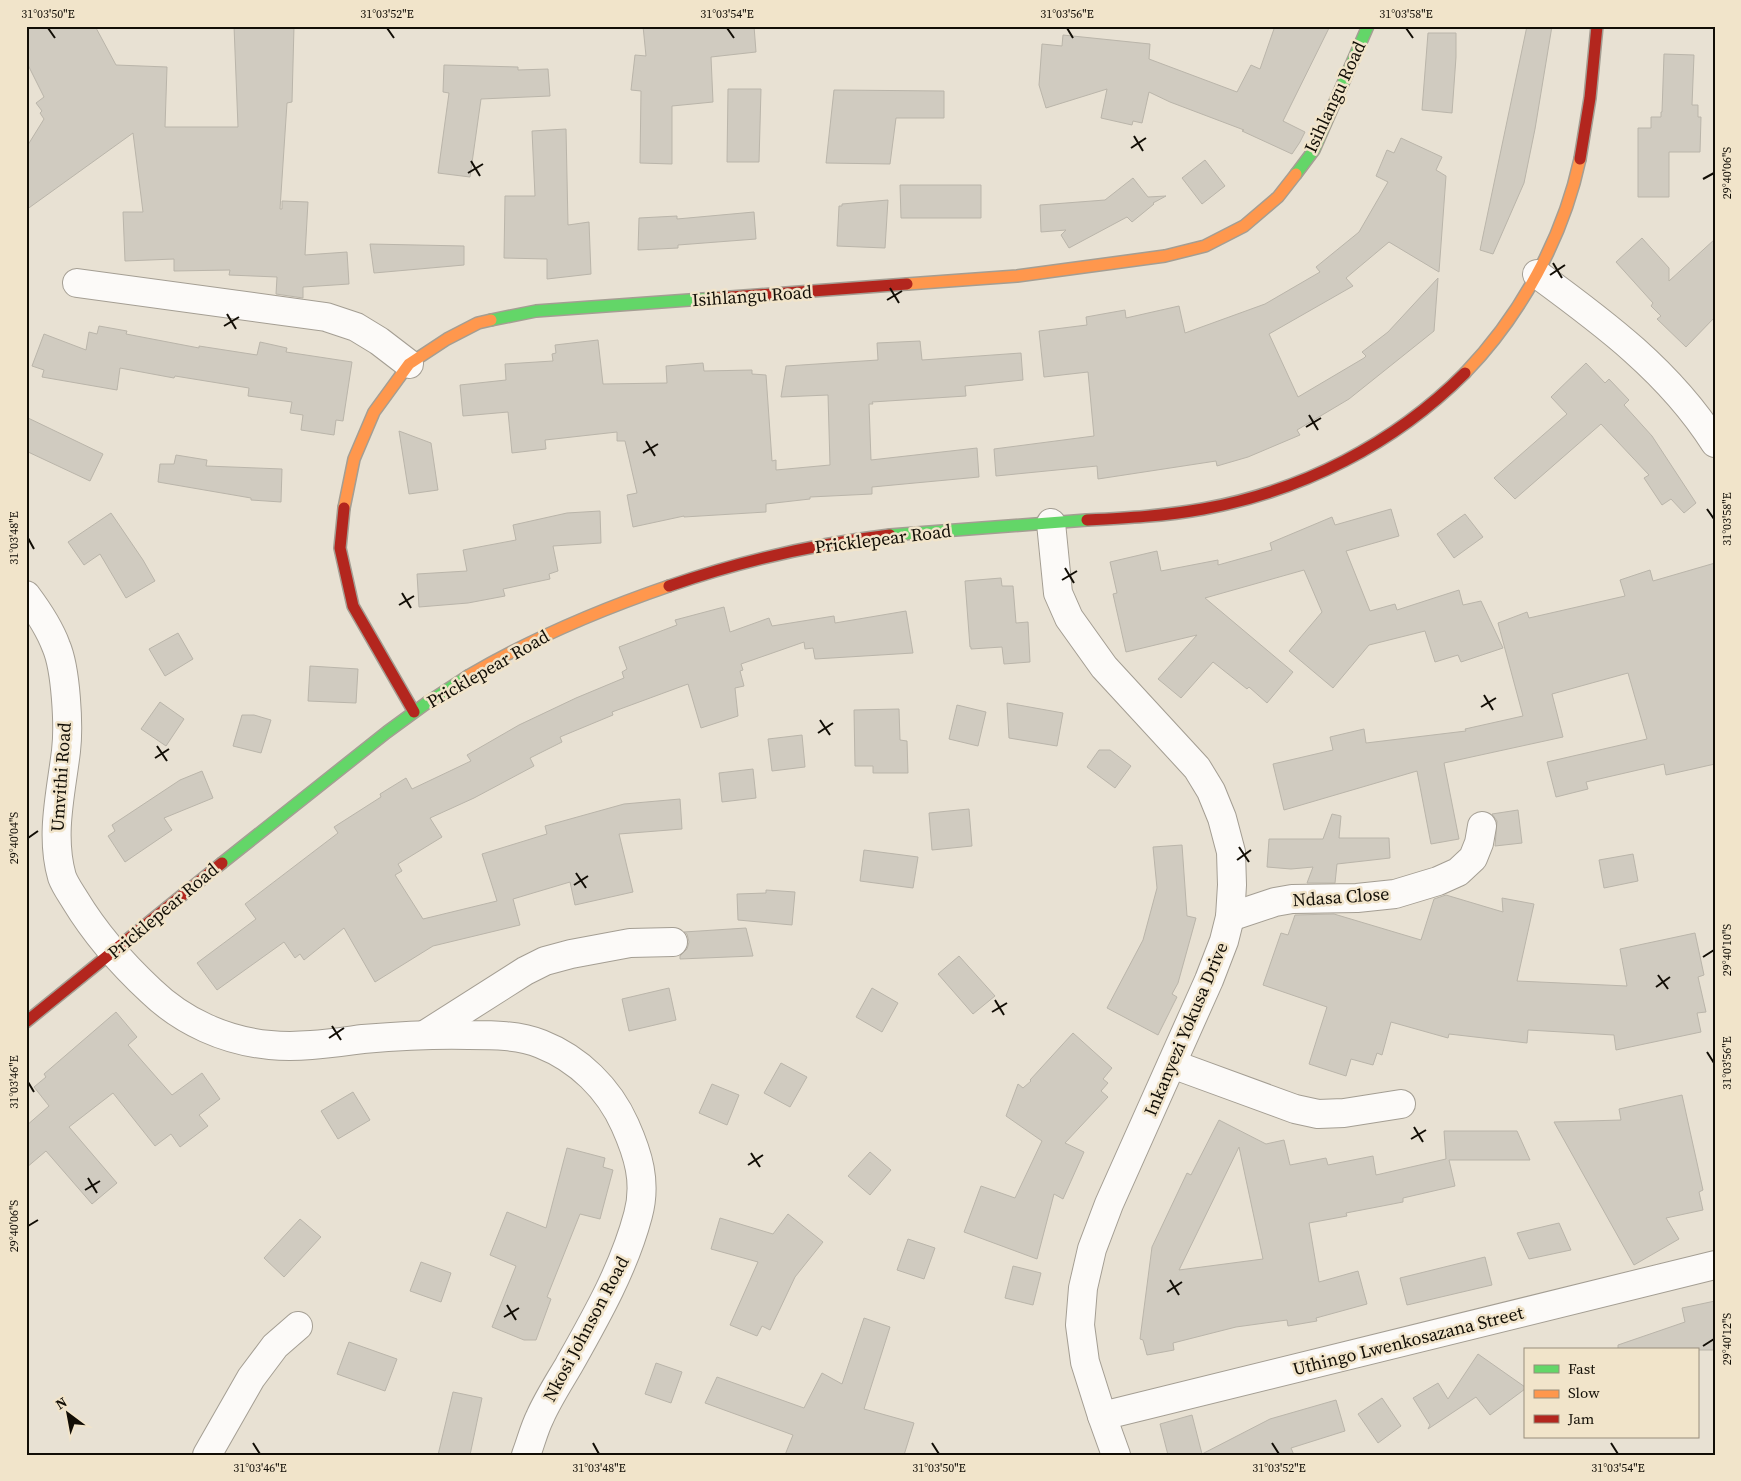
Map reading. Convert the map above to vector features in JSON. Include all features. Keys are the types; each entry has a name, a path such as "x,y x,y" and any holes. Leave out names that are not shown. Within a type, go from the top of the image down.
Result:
{"street":[{"name":"Isihlangu Road","path":"414,712 353,606 340,548 344,506 354,459 374,412 409,364 447,339 478,323 505,316 1016,276 1165,256 1205,246 1244,226 1278,197 1314,150 1368,26"},
{"name":"Pricklepear Road","path":"26,1022 115,952 225,859 414,712 488,664 558,629 656,590 738,564 826,544 920,532 1164,515 1220,506 1311,478 1358,454 1404,425 1442,394 1478,359 1508,319 1537,274 1564,214 1584,144 1592,91 1597,26"},
{"path":"1537,274 1600,320 1632,347 1677,391 1715,443"},
{"path":"77,283 326,318 356,327 379,341 409,364"},
{"name":"Inkanyezi Yokusa Drive","path":"1051,523 1058,593 1069,618 1104,667 1197,768 1210,790 1222,818 1231,852 1232,885 1230,917 1224,940 1209,980 1109,1204 1092,1250 1083,1288 1080,1325 1085,1362 1116,1455"},
{"name":"Umvithi Road","path":"26,595 46,623 58,650 65,690 66,746 57,819 57,855 63,881 83,913 115,952"},
{"name":"Ndasa Close","path":"1230,917 1275,902 1292,899 1356,898 1395,894 1438,881 1458,872 1472,858 1479,843 1482,826"},
{"path":"426,1034 525,971 545,961 630,943 673,942"},
{"name":"Nkosi Johnson Road","path":"115,952 151,991 178,1014 203,1027 231,1037 269,1045 307,1045 426,1034 512,1037 539,1043 567,1057 592,1076 618,1108 635,1146 642,1172 643,1192 627,1250 604,1302 540,1416 526,1455"},
{"path":"1172,1064 1295,1109 1318,1114 1344,1114 1401,1104"},
{"name":"Uthingo Lwenkosazana Street","path":"1102,1416 1715,1265"},
{"path":"207,1455 251,1378 275,1346 298,1326"}],"building":[{"path":"26,26 95,26 116,65 167,67 165,127 238,127 234,26 294,26 292,102 287,103 280,209 282,209 282,201 308,202 305,255 347,252 349,284 303,287 303,298 276,294 277,277 229,275 230,270 174,271 174,259 125,261 123,212 143,212 133,133 26,210 26,148 44,119 40,113 42,111 36,103 44,97 26,61"},
{"path":"643,26 754,26 756,52 711,57 713,102 672,106 672,164 640,163 641,91 631,90 635,55 646,56"},
{"path":"1275,26 1330,26 1283,121 1305,132 1292,154 1242,131 1244,130 1149,92 1142,123 1133,121 1132,125 1101,118 1107,89 1046,108 1039,85 1042,44 1062,46 1063,35 1150,44 1149,59 1237,92 1251,65 1260,69"},
{"path":"1527,26 1552,26 1524,183 1493,254 1480,250"},
{"path":"1428,33 1456,33 1452,113 1422,110"},
{"path":"1664,54 1694,55 1692,105 1698,105 1698,117 1701,117 1700,152 1669,152 1669,197 1638,197 1638,128 1651,128 1651,117 1661,117"},
{"path":"444,65 518,67 518,70 548,69 550,96 481,99 470,177 438,173 449,93 443,92"},
{"path":"728,89 761,89 759,162 727,162"},
{"path":"834,90 944,91 944,118 896,118 890,164 826,163"},
{"path":"566,129 568,225 589,222 591,274 547,279 547,259 504,258 505,196 535,196 532,131"},
{"path":"1401,138 1442,157 1436,170 1446,176 1439,272 1389,242 1346,278 1353,286 1269,334 1298,397 1364,358 1366,356 1362,352 1388,332 1438,278 1434,331 1349,399 1297,430 1300,435 1248,457 1217,466 1216,461 1098,479 1097,466 996,476 994,449 1094,436 1088,372 1044,377 1039,331 1087,325 1086,317 1125,310 1126,318 1179,306 1185,333 1265,304 1320,272 1316,267 1359,232 1388,182 1376,176 1387,150 1394,153"},
{"path":"1205,160 1225,186 1202,204 1182,178"},
{"path":"1133,178 1148,197 1166,196 1153,203 1132,222 1127,217 1069,248 1061,235 1066,230 1041,232 1040,205 1105,200"},
{"path":"900,185 981,185 981,218 901,218"},
{"path":"888,200 885,248 837,246 839,206 842,206 842,204"},
{"path":"754,212 756,239 678,245 678,248 638,250 639,218 677,216 677,219"},
{"path":"1642,238 1669,268 1669,281 1715,239 1715,317 1686,347 1657,319 1661,316 1651,306 1653,303 1616,262"},
{"path":"370,244 464,246 464,265 374,273"},
{"path":"99,326 127,331 126,334 199,348 199,346 257,355 260,342 287,348 286,352 352,362 343,421 336,420 334,435 301,430 303,415 290,413 292,402 248,396 249,388 175,376 174,378 120,368 117,390 42,377 44,370 32,366 44,334 86,350 89,332 97,334"},
{"path":"598,340 603,384 667,383 666,366 703,363 704,371 752,370 752,374 766,375 772,461 776,460 776,470 830,465 828,395 781,397 786,366 878,360 877,343 920,341 922,360 1021,353 1023,380 965,386 966,396 872,402 873,404 869,404 871,460 977,448 979,477 872,487 872,494 810,497 810,499 766,504 766,512 684,516 633,527 627,495 637,493 625,441 617,441 617,432 545,440 546,449 512,453 508,412 463,416 460,385 506,380 505,364 553,361 552,354 556,353 555,345"},
{"path":"1586,363 1605,383 1609,379 1629,400 1624,405 1652,436 1696,503 1684,513 1671,499 1662,505 1644,478 1649,475 1601,424 1515,499 1494,478 1567,414 1551,397"},
{"path":"26,417 103,454 90,481 26,451"},
{"path":"399,431 431,443 438,490 409,494"},
{"path":"176,455 207,460 206,466 282,469 281,502 251,500 251,498 158,482 160,464 174,464"},
{"path":"1391,509 1399,536 1346,551 1370,611 1395,604 1397,610 1459,590 1463,605 1481,601 1503,648 1461,662 1458,655 1435,662 1425,631 1369,645 1333,688 1289,651 1322,612 1304,570 1205,598 1293,672 1267,703 1249,687 1247,689 1213,662 1181,698 1158,679 1197,635 1126,652 1113,594 1117,593 1110,562 1157,551 1161,571 1218,560 1218,565 1272,550 1270,543 1332,517 1335,525"},
{"path":"600,511 601,543 553,546 558,571 549,574 550,579 503,589 505,596 468,603 419,607 417,574 467,571 463,550 516,540 513,525 567,513"},
{"path":"111,513 155,581 126,598 100,554 84,565 68,542"},
{"path":"1465,514 1483,537 1454,558 1437,534"},
{"path":"1715,563 1715,764 1666,775 1664,764 1586,782 1588,789 1556,797 1547,762 1647,739 1628,673 1552,694 1563,737 1444,763 1459,839 1431,844 1417,771 1284,810 1273,764 1333,750 1330,737 1364,729 1366,743 1466,731 1465,729 1523,716 1498,623 1527,612 1529,618 1625,596 1620,580 1650,570 1653,581"},
{"path":"1001,578 1002,586 1013,586 1016,623 1028,622 1030,662 1004,664 1002,647 971,649 970,647 965,581"},
{"path":"724,607 730,632 769,618 772,626 834,616 835,623 906,611 913,653 815,659 813,648 805,649 804,642 741,664 743,670 740,671 744,686 735,688 738,716 701,728 688,684 612,712 613,715 560,737 562,742 530,758 534,766 474,798 430,818 442,837 398,864 402,871 395,875 423,919 497,901 482,854 547,834 545,826 624,804 680,799 682,829 619,834 633,892 575,905 570,882 513,899 520,925 433,946 375,982 344,928 304,960 300,954 295,958 284,942 217,990 197,963 256,919 245,904 338,833 334,827 381,797 380,794 406,778 412,789 471,761 467,755 519,725 624,678 622,672 627,669 619,647 677,625 675,620"},
{"path":"178,633 193,659 165,676 149,649"},
{"path":"310,666 358,669 356,703 308,701"},
{"path":"160,702 184,719 166,746 141,729"},
{"path":"1007,703 1063,713 1057,746 1009,738"},
{"path":"957,705 986,712 978,746 949,739"},
{"path":"899,709 900,740 907,741 908,773 873,773 873,766 855,766 854,710"},
{"path":"242,715 254,715 271,720 261,753 233,746"},
{"path":"802,735 805,767 772,771 768,739"},
{"path":"1099,750 1110,750 1131,766 1115,788 1087,767"},
{"path":"753,769 756,798 722,802 719,773"},
{"path":"202,771 213,798 164,818 172,830 125,862 108,836 115,831 112,825 180,780"},
{"path":"969,809 972,846 932,850 929,813"},
{"path":"1518,810 1522,843 1495,846 1497,821 1492,814"},
{"path":"1332,814 1341,816 1339,838 1389,838 1390,858 1337,864 1335,883 1307,883 1313,867 1291,869 1267,867 1269,839 1323,839"},
{"path":"1182,845 1187,916 1196,918 1178,983 1172,994 1177,997 1158,1035 1107,1008 1143,940 1157,888 1153,847"},
{"path":"864,850 918,857 913,888 860,881"},
{"path":"1633,854 1638,881 1604,888 1599,860"},
{"path":"766,890 795,892 792,925 738,920 737,894 766,893"},
{"path":"1446,895 1503,912 1502,898 1534,904 1517,981 1627,986 1620,949 1695,933 1704,975 1698,977 1706,1012 1697,1013 1701,1032 1616,1050 1614,1035 1528,1030 1527,1043 1449,1034 1448,1038 1391,1022 1382,1055 1377,1053 1373,1065 1351,1059 1346,1076 1309,1064 1327,1007 1263,985 1281,933 1288,935 1295,915 1334,914 1421,940 1434,899"},
{"path":"746,928 753,956 680,959 680,956 687,949 689,942 687,934 684,932"},
{"path":"959,956 995,996 973,1014 938,974"},
{"path":"669,988 676,1020 629,1031 622,999"},
{"path":"872,988 898,1003 882,1032 856,1017"},
{"path":"116,1012 137,1037 128,1045 172,1095 202,1073 220,1099 199,1115 208,1126 180,1147 171,1134 155,1146 113,1093 69,1127 117,1183 92,1204 46,1151 26,1168 26,1126 49,1106 34,1087 46,1077 44,1074"},
{"path":"1073,1033 1112,1068 1103,1079 1108,1083 1101,1091 1108,1097 1065,1143 1084,1152 1063,1199 1054,1194 1037,1259 964,1232 981,1186 1015,1198 1042,1141 1006,1116 1018,1084 1023,1088 1031,1081"},
{"path":"781,1063 807,1077 790,1107 764,1093"},
{"path":"712,1084 739,1095 727,1125 699,1113"},
{"path":"353,1092 370,1120 338,1139 321,1111"},
{"path":"1682,1095 1703,1190 1699,1192 1703,1210 1666,1218 1679,1239 1634,1265 1554,1122 1621,1120 1619,1109"},
{"path":"1219,1120 1266,1144 1284,1140 1290,1165 1326,1158 1328,1165 1373,1156 1376,1175 1446,1159 1444,1131 1517,1131 1530,1160 1449,1160 1455,1186 1403,1198 1403,1202 1346,1213 1347,1216 1309,1223 1319,1282 1358,1271 1367,1304 1316,1318 1317,1321 1288,1326 1287,1320 1236,1327 1173,1343 1174,1350 1147,1355 1143,1340 1140,1339 1152,1247 1187,1173 1191,1175","holes":["1239,1147 1263,1259 1179,1270"]},
{"path":"567,1148 605,1158 603,1167 613,1170 600,1219 580,1214 547,1297 551,1299 536,1340 524,1340 492,1327 516,1266 490,1255 507,1212 546,1228"},
{"path":"870,1152 891,1170 870,1195 848,1176"},
{"path":"788,1214 823,1242 795,1277 770,1330 762,1326 757,1336 730,1325 758,1262 711,1249 720,1218 773,1234"},
{"path":"300,1219 321,1237 284,1277 264,1258"},
{"path":"1559,1223 1571,1250 1529,1259 1517,1233"},
{"path":"908,1239 935,1248 924,1279 897,1270"},
{"path":"1485,1257 1492,1285 1407,1305 1400,1278"},
{"path":"421,1262 451,1273 441,1302 410,1291"},
{"path":"1013,1266 1041,1273 1033,1305 1005,1298"},
{"path":"1715,1301 1715,1350 1698,1350 1698,1348 1618,1348 1618,1345 1685,1322 1682,1308"},
{"path":"864,1318 890,1327 864,1409 914,1423 904,1455 785,1455 793,1435 705,1403 717,1377 804,1408 822,1373 842,1384"},
{"path":"349,1342 397,1359 385,1391 337,1374"},
{"path":"1478,1354 1524,1386 1524,1390 1490,1415 1476,1397 1428,1429 1430,1425 1413,1398 1438,1383 1448,1399"},
{"path":"656,1363 682,1372 671,1403 645,1394"},
{"path":"453,1392 482,1398 470,1455 438,1455"},
{"path":"1382,1398 1401,1426 1378,1443 1358,1414"},
{"path":"1336,1400 1345,1431 1291,1448 1294,1455 1168,1455 1160,1424 1192,1415 1202,1454 1270,1419"}],"traffic: fast":[{"path":"1296,174 1314,150 1368,26"},
{"path":"491,320 536,311 717,298"},
{"path":"890,535 1087,520"},
{"path":"222,863 387,732 468,676"}],"traffic: slow":[{"path":"1465,373 1504,326 1522,301 1537,274 1563,218 1580,159"},
{"path":"907,284 1017,276 1165,256 1205,246 1244,226 1278,197 1296,174"},
{"path":"344,508 354,459 374,412 409,364 447,339 478,323 491,320"},
{"path":"468,676 492,662 566,626 669,586"}],"traffic: jam":[{"path":"1580,159 1590,98 1597,26"},
{"path":"717,298 907,284"},
{"path":"1087,520 1160,515 1203,509 1240,501 1311,477 1344,461 1408,422 1465,373"},
{"path":"344,508 340,548 353,606 414,712"},
{"path":"669,586 778,554 890,535"},
{"path":"26,1022 222,863"}]}
